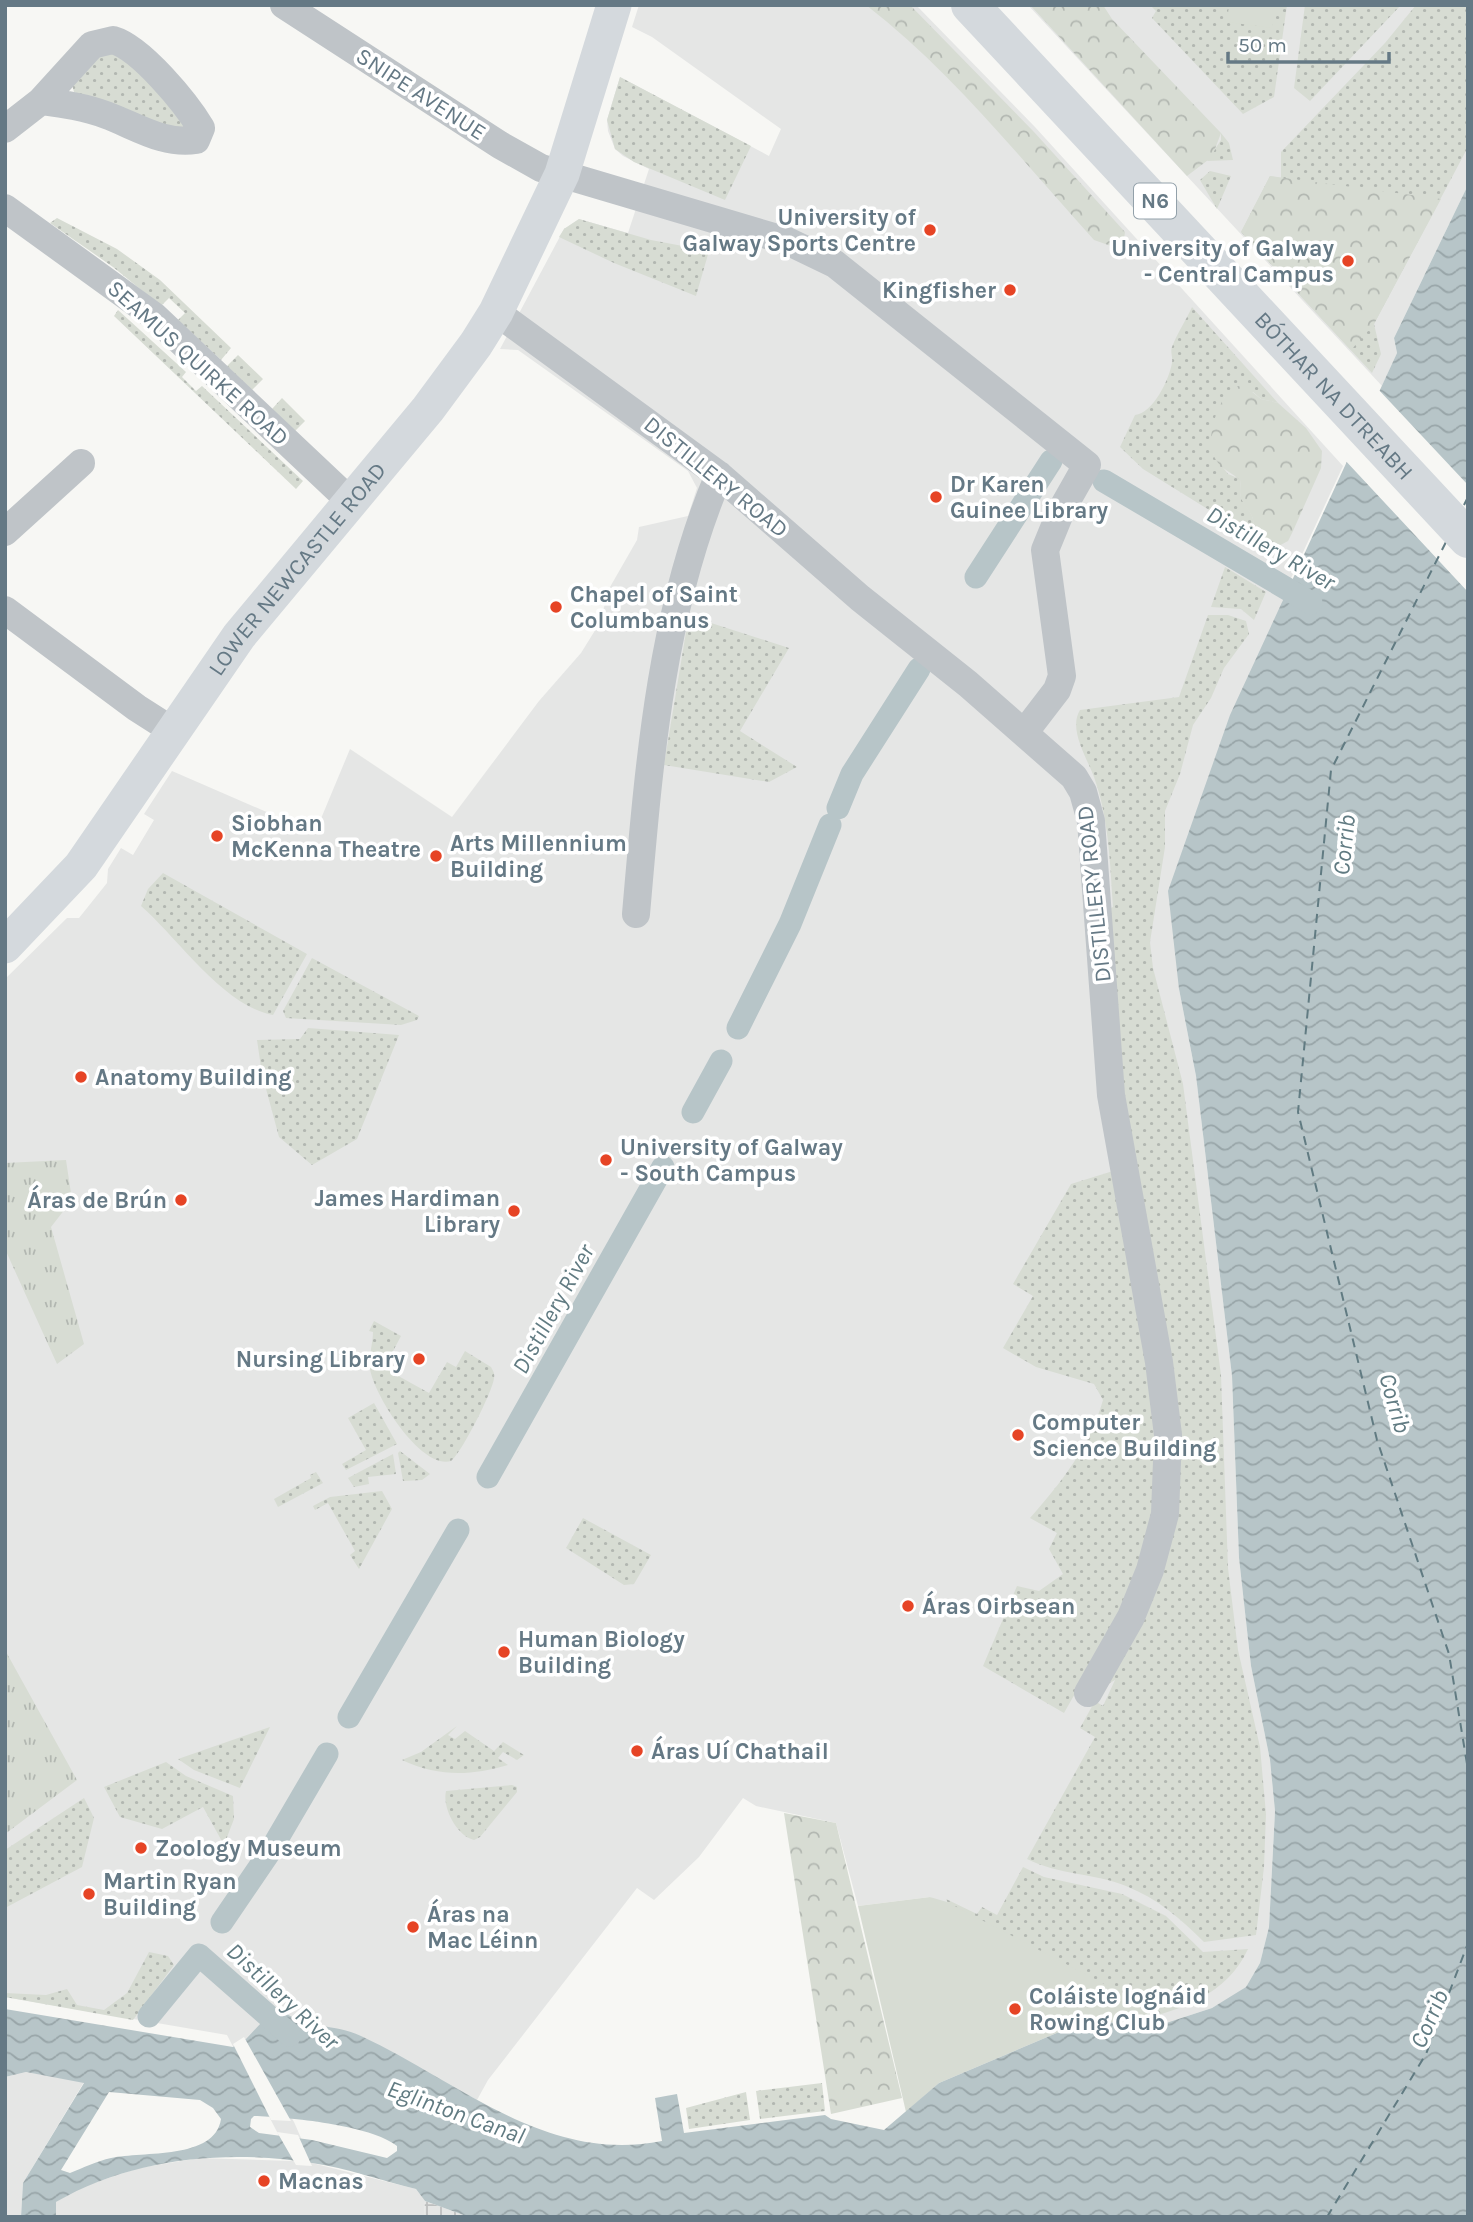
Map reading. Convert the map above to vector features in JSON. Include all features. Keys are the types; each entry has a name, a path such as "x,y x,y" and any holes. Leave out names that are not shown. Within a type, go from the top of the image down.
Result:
{"highway":[{"name":"BÓTHAR NA DTREABH","path":"970,5 1468,539"}],"main road":[{"name":"LOWER NEWCASTLE ROAD","path":"5,946 81,866 259,610 428,409 496,312 562,174 614,5"}],"street":[{"name":"SNIPE AVENUE","path":"284,5 500,145 541,168 787,242 835,264 1087,465 1061,511 1045,550 1062,676 1051,699 1024,733"},
{"path":"5,129 41,101 92,45 113,40 135,52 193,115 201,128 196,140 182,142 158,137 82,107 41,101"},
{"name":"SEAMUS QUIRKE ROAD","path":"5,208 154,316 350,502"},
{"name":"DISTILLERY ROAD","path":"496,312 719,475 860,598 968,684 1024,733 1074,778 1088,806 1111,1095 1159,1362 1168,1435 1165,1514 1150,1570 1130,1617 1088,1693"},
{"path":"5,532 81,463"},
{"path":"636,914 648,785 673,613 702,514 719,475"},
{"path":"5,610 137,708 173,731"}],"shaded area":[{"name":"University of Galway - South Campus","path":"639,5 916,5 1035,127 1343,466 1286,589 1179,989 1196,1076 1232,1376 1239,1558 1251,1666 1270,1760 1275,1811 1269,1927 1260,1963 1246,1987 1230,1998 1212,2008 1166,2023 1137,2001 930,1897 858,1906 836,1823 756,1806 743,1798 699,1857 654,1900 637,1888 488,2080 477,2100 358,2035 294,2021 276,2008 247,2039 294,2122 312,2163 416,2189 425,2201 424,2217 56,2217 56,2202 81,2187 139,2168 199,2158 292,2161 227,2035 5,1997 5,979 67,918 79,918 107,883 108,869 121,848 133,855 154,820 144,814 172,771 315,833 350,749 452,817 539,701 581,653 599,624 610,587 637,540 639,527 688,516 697,488 688,471 518,350 500,349 564,229 579,219 628,233 649,169 615,149 608,131 607,120 620,77 769,156 781,129 652,37 632,27"},
{"name":"University of Galway - Central Campus","path":"1028,5 1468,5 1468,185 1394,338 1397,353 1382,386"},
{"path":"26,2072 84,2082 23,2183 21,2217 5,2217 5,2077"},
{"path":"425,2201 469,2217 424,2217"}],"green space":[{"path":"866,5 910,5 1034,132 1125,232 1124,239 1111,246 1094,240 957,88 898,31"},
{"path":"1030,5 1103,5 1112,19 1221,133 1212,157 1187,176"},
{"path":"1150,5 1287,5 1274,97 1243,114 1152,18 1156,11"},
{"path":"1229,5 1275,5 1272,28 1227,22"},
{"path":"1305,5 1401,5 1310,101 1294,88"},
{"path":"1416,5 1468,5 1468,147 1374,324 1381,354 1372,373 1241,232 1270,176 1281,178 1281,152 1385,43"},
{"path":"126,52 196,124 190,138 74,92 71,81 96,54"},
{"path":"620,77 751,146 725,200 634,162 615,149 607,120"},
{"path":"1221,133 1229,143 1233,160 1207,161 1221,140"},
{"path":"1210,171 1231,176 1217,209 1200,180"},
{"path":"1270,176 1441,199 1374,324 1351,350 1241,232"},
{"path":"57,218 117,249 160,280 231,348 221,360 178,320 185,313 169,298 161,306 113,267 50,223"},
{"path":"579,219 651,240 709,251 696,296 614,263 559,237 564,229"},
{"path":"1192,307 1278,403 1261,399 1253,392 1225,397 1215,422 1213,454 1228,474 1240,479 1241,497 1253,519 1248,534 1143,469 1120,447 1135,415 1142,413 1154,402 1164,386 1172,363 1172,347"},
{"path":"118,310 186,372 182,377 196,391 202,386 303,481 296,489 114,316"},
{"path":"238,355 263,379 252,390 227,366"},
{"path":"1237,386 1246,387 1261,399 1278,403 1306,428 1322,451 1321,468 1293,531 1288,541 1275,548 1248,534 1253,520 1241,498 1240,480 1215,459 1211,446 1213,427 1220,406"},
{"path":"282,398 305,421 295,431 272,409"},
{"path":"1225,567 1266,592 1254,620 1241,609 1211,607"},
{"path":"1208,615 1228,615 1246,621 1249,634 1224,668 1211,698 1193,725 1180,774 1165,811 1165,847 1150,942 1153,968 1183,1084 1221,1375 1228,1568 1238,1650 1260,1747 1266,1814 1264,1867 1256,1935 1204,1942 1168,1910 1138,1891 1027,1859 1095,1737 1080,1728 1095,1701 1103,1706 1115,1680 1103,1687 1170,1531 1122,1092 1108,909 1113,907 1108,841 1099,793 1077,735 1077,718 1080,710 1179,697"},
{"path":"708,622 789,648 740,731 797,767 769,782 664,765 686,632"},
{"path":"163,873 307,954 273,1015 236,999 219,985 141,906 148,889"},
{"path":"312,958 419,1016 417,1020 401,1025 286,1018 283,1011"},
{"path":"308,1028 399,1035 357,1139 312,1165 279,1137 262,1074 257,1040 300,1039"},
{"path":"66,1160 72,1200 51,1227 84,1344 57,1364 5,1249 5,1163"},
{"path":"1113,1171 1149,1353 1158,1447 1156,1492 1149,1535 1134,1581 1064,1713 983,1666 1017,1586 1039,1591 1063,1574 1049,1549 1057,1533 1030,1518 1073,1463 1090,1433 1103,1400 1094,1384 1036,1367 1003,1348 1033,1296 1013,1284 1071,1184"},
{"path":"374,1321 401,1336 384,1368 429,1393 447,1362 456,1367 465,1351 491,1367 494,1372 492,1385 469,1435 451,1461 439,1461 413,1443 380,1396 370,1365 373,1332 369,1331"},
{"path":"374,1403 397,1444 346,1470 342,1464 366,1450 348,1418"},
{"path":"400,1451 430,1474 422,1480 403,1481 398,1453"},
{"path":"393,1454 396,1474 368,1477 369,1484 354,1487 348,1478"},
{"path":"316,1472 323,1483 278,1507 274,1499 311,1478 310,1475"},
{"path":"382,1491 392,1509 359,1569 350,1555 355,1551 328,1503 315,1510 313,1506 330,1497"},
{"path":"583,1518 651,1555 634,1584 624,1585 566,1548"},
{"path":"5,1650 77,1780 5,1834"},
{"path":"457,1726 448,1735 455,1739 465,1731 494,1751 503,1742 524,1755 517,1760 503,1752 498,1758 508,1765 468,1773 429,1770 402,1760 421,1752"},
{"path":"270,1727 240,1788 194,1770 178,1759"},
{"path":"166,1762 186,1776 233,1796 234,1819 224,1845 203,1807 162,1829 120,1817 104,1787"},
{"path":"512,1785 517,1787 517,1792 480,1837 474,1840 468,1837 452,1820 446,1805 446,1791"},
{"path":"84,1798 94,1818 82,1867 5,1908 5,1850"},
{"path":"784,1813 836,1823 902,2098 831,2114"},
{"path":"1023,1867 1044,1877 1122,1894 1166,1916 1203,1952 1248,1949 1228,1978 1201,1998 1169,2012 1135,2021 956,1927 946,1899 977,1914 982,1907 997,1915"},
{"name":"Coláiste Iognáid Rowing Club","path":"930,1897 947,1902 1137,2001 1166,2023 1128,2026 1092,2018 939,2083 906,2112 858,1906"},
{"path":"149,1952 168,1956 174,1965 133,2020 5,1997 5,1993 46,1995 67,1989 77,2005 104,2010 127,1993"},
{"path":"822,2083 825,2111 760,2119 756,2091"},
{"path":"746,2092 750,2120 689,2129 686,2108"}],"water":[{"path":"1468,185 1468,2217 469,2217 425,2201 416,2189 351,2171 312,2163 247,2157 180,2161 116,2175 56,2202 56,2217 21,2217 23,2183 84,2083 26,2072 5,2077 5,2009 233,2047 246,2039 276,2007 298,2020 361,2036 469,2096 542,2130 580,2141 620,2145 662,2141 655,2098 677,2094 684,2133 825,2115 831,2119 884,2130 939,2083 1092,2018 1128,2026 1166,2023 1212,2008 1246,1987 1260,1963 1269,1927 1275,1811 1270,1760 1251,1666 1239,1558 1232,1376 1196,1076 1179,989 1168,891 1230,715 1397,353 1394,338","holes":["109,2092 200,2100 213,2108 221,2119 216,2132 192,2148 111,2158 70,2173 61,2170","254,2116 307,2120 349,2128 385,2139 397,2146 397,2151 387,2158 312,2140 259,2133 250,2127"]}],"pier":[{"path":"1377,388 1468,485 1468,592 1343,458"},
{"path":"244,2037 291,2121 271,2120 233,2044"},
{"path":"277,2132 298,2135 312,2166 296,2165"}],"waterway":[{"name":"Distillery River","path":"976,577 1051,461"},
{"name":"Distillery River","path":"1104,481 1311,603"},
{"name":"Distillery River","path":"838,808 852,774 919,669"},
{"name":"Distillery River","path":"738,1028 790,924 830,825"},
{"name":"Distillery River","path":"693,1112 721,1061"},
{"name":"Distillery River","path":"488,1477 663,1167"},
{"name":"Distillery River","path":"349,1717 458,1530"},
{"name":"Distillery River","path":"222,1922 269,1853 327,1754"},
{"name":"Distillery River","path":"149,2016 199,1955 290,2035"}],"ferry route":[{"path":"1464,505 1468,497"},
{"path":"1446,542 1331,770 1298,1112 1377,1440 1449,1654 1468,1770"},
{"path":"1327,2217 1426,2054 1468,1943"}],"place":[{"name":"University of Galway Sports Centre","path":"930,230"},
{"name":"University of Galway - Central Campus","path":"1348,261"},
{"name":"Kingfisher","path":"1010,290"},
{"name":"Dr Karen Guinee Library","path":"936,497"},
{"name":"Chapel of Saint Columbanus","path":"556,607"},
{"name":"Siobhan McKenna Theatre","path":"217,836"},
{"name":"Arts Millennium Building","path":"436,856"},
{"name":"Anatomy Building","path":"81,1077"},
{"name":"University of Galway - South Campus","path":"606,1160"},
{"name":"Áras de Brún","path":"181,1200"},
{"name":"James Hardiman Library","path":"514,1211"},
{"name":"Nursing Library","path":"419,1359"},
{"name":"Computer Science Building","path":"1018,1435"},
{"name":"Áras Oirbsean","path":"908,1606"},
{"name":"Human Biology Building","path":"504,1652"},
{"name":"Áras Uí Chathail","path":"637,1751"},
{"name":"Zoology Museum","path":"141,1848"},
{"name":"Martin Ryan Building","path":"89,1894"},
{"name":"Áras na Mac Léinn","path":"413,1927"},
{"name":"Coláiste Iognáid Rowing Club","path":"1015,2009"},
{"name":"Macnas","path":"264,2181"}],"water label":[{"name":"Corrib","path":"1344,845"},
{"name":"Corrib","path":"1395,1403"},
{"name":"Corrib","path":"1429,2019"},
{"name":"Eglinton Canal","path":"456,2112"}]}
